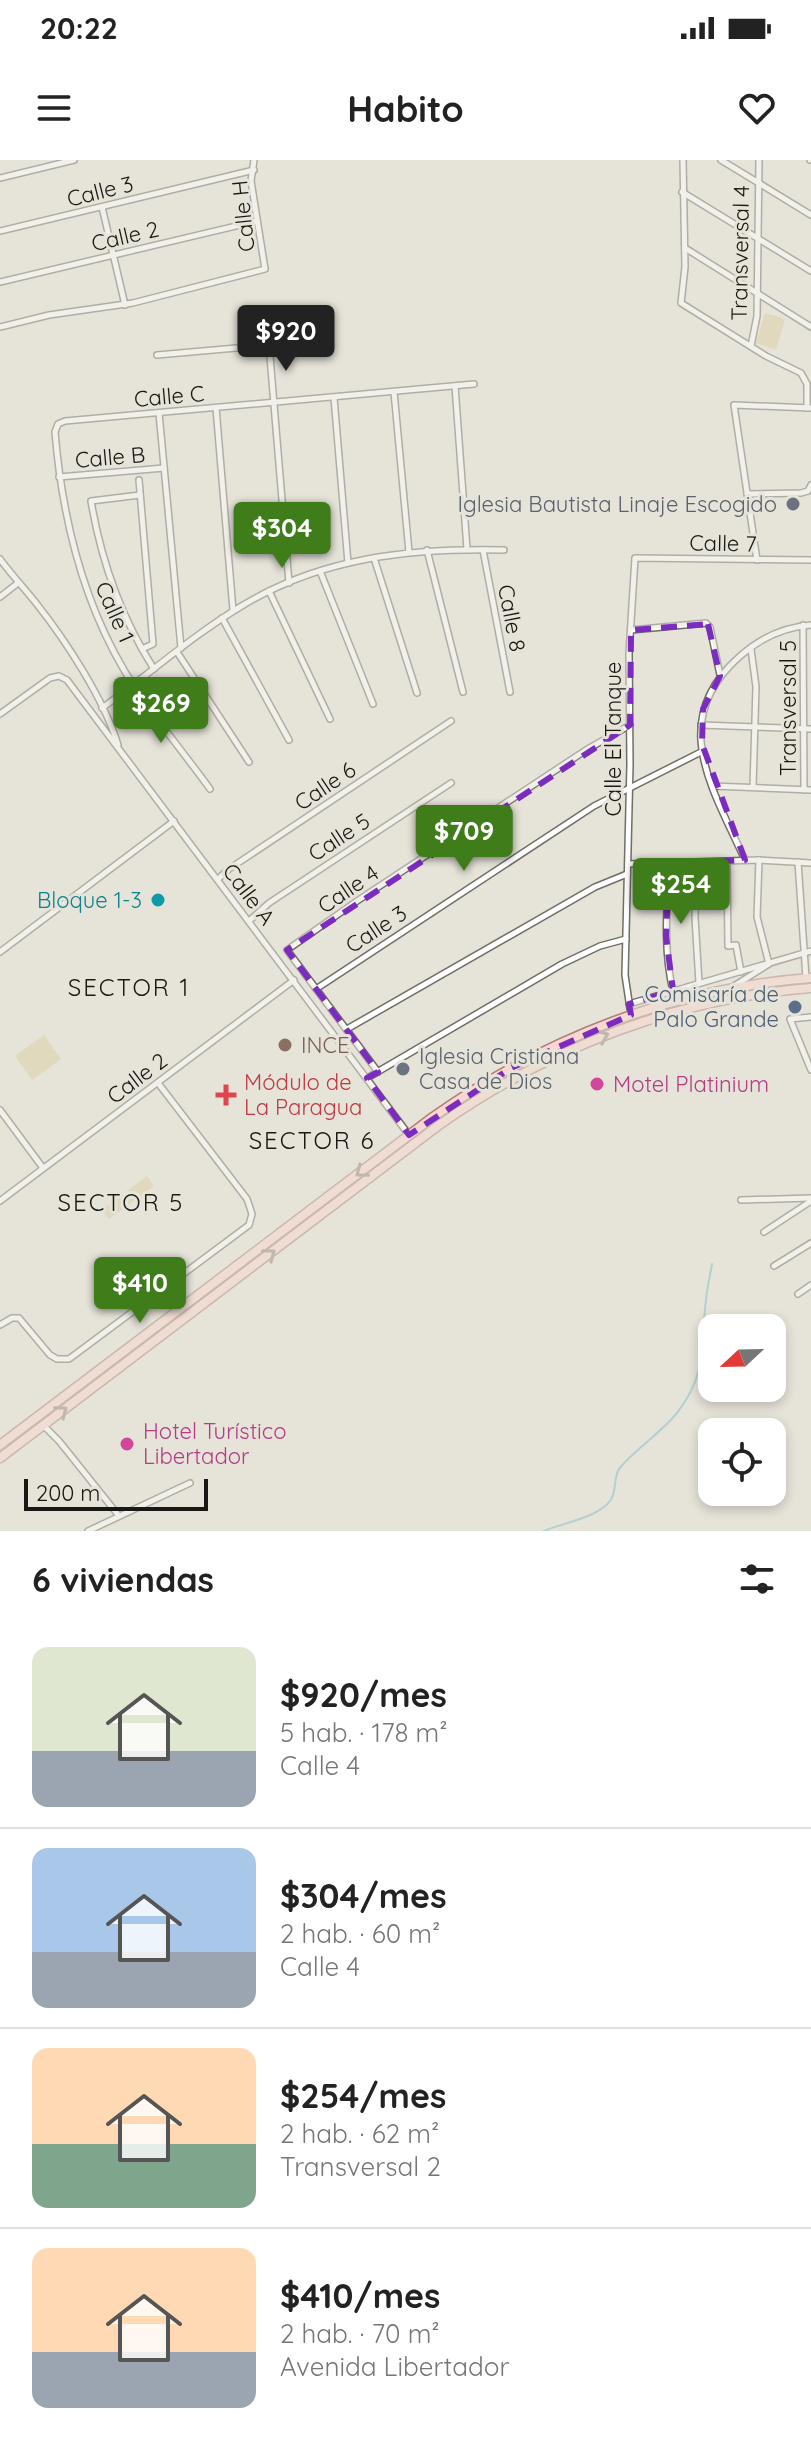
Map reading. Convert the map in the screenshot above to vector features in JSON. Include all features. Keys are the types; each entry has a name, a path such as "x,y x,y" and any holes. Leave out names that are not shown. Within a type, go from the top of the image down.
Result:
{"main road":[{"path":"0,1445 409,1135 511,1068 578,1035 631,1015 730,988 809,978 810,990 714,1002 606,1035 552,1058 500,1086 416,1143 0,1458"},
{"path":"409,1135 416,1143"}],"street":[{"path":"0,178 74,160"},
{"name":"Calle H","path":"125,305 265,269 251,181 254,160"},
{"path":"683,160 685,248 681,303 751,346 796,369 805,377 807,384 809,408 734,405 757,560"},
{"path":"721,160 811,215"},
{"name":"Transversal 4","path":"751,346 758,293 759,160"},
{"name":"Calle 3","path":"0,231 254,170"},
{"path":"682,192 811,271"},
{"path":"0,327 49,315 125,305 102,207"},
{"name":"Calle 2","path":"0,282 257,221"},
{"path":"685,248 811,327"},
{"path":"157,355 269,345 289,583"},
{"name":"Calle C","path":"59,423 474,384"},
{"path":"455,386 467,549"},
{"path":"394,392 409,552"},
{"path":"334,398 348,563"},
{"path":"216,408 233,611"},
{"path":"159,413 180,651 249,762"},
{"name":"Calle 1","path":"59,423 55,432 59,477 70,535 83,579 108,639 134,685 210,789"},
{"name":"Calle B","path":"59,477 164,468"},
{"path":"139,480 153,644 142,649"},
{"path":"747,494 795,494 810,488"},
{"path":"140,495 91,501 107,568 142,649 155,670"},
{"path":"427,550 463,692"},
{"name":"Calle 8","path":"483,550 510,692"},
{"path":"102,708 222,618 289,583 348,563 409,552 504,550"},
{"path":"374,558 417,693"},
{"name":"Calle 7","path":"635,558 811,560"},
{"name":"Calle El Tanque","path":"631,1015 626,989 626,939 635,558"},
{"path":"0,559 62,640 102,708 119,749"},
{"path":"320,571 373,704"},
{"path":"0,597 18,583"},
{"path":"269,591 330,719"},
{"path":"222,618 289,740"},
{"path":"631,630 706,623 710,627 720,676"},
{"name":"Transversal 5","path":"803,625 808,790"},
{"path":"745,860 712,786 703,751 701,725 706,699 720,676 750,648 784,630 811,625"},
{"path":"750,648 756,677 753,787"},
{"name":"Calle A","path":"0,714 44,681 59,676 67,680 409,1135"},
{"name":"Calle 6","path":"218,879 451,721"},
{"name":"Calle 4","path":"300,968 287,950 586,750 630,725"},
{"path":"701,725 808,728"},
{"name":"Calle 3","path":"316,989 545,836 630,787 703,751"},
{"name":"Calle 5","path":"249,921 280,895 451,783"},
{"path":"712,786 808,790"},
{"path":"0,952 174,821"},
{"path":"628,864 745,860 811,863"},
{"path":"759,860 757,917 769,964"},
{"path":"727,861 728,946 736,945 741,972"},
{"path":"798,862 803,952 809,978"},
{"path":"696,863 695,934 699,983"},
{"path":"669,864 666,936 673,991"},
{"path":"347,1029 595,887 627,874"},
{"path":"367,1078 562,964 600,946 626,939"},
{"path":"629,1004 811,951"},
{"path":"730,988 769,964"},
{"path":"300,968 378,1072"},
{"name":"Calle 2","path":"0,1201 158,1083 292,978 300,968"},
{"path":"317,1012 328,1004"},
{"path":"811,1017 790,1019 811,1070"},
{"path":"0,1325 12,1318 19,1318 53,1357 69,1359 249,1225 252,1218 247,1199 158,1083"},
{"path":"0,1110 43,1168"},
{"path":"741,1200 811,1200"},
{"path":"764,1232 811,1200"},
{"path":"774,1266 811,1243"},
{"path":"798,1294 811,1285"},
{"path":"43,1425 119,1516"},
{"path":"88,1531 190,1483"}],"highlighted area":[{"path":"708,624 720,676 703,709 702,744 745,860 669,864 666,936 673,991 629,1004 631,1015 511,1068 409,1135 367,1078 378,1072 287,950 630,725 631,630"}],"shaded area":[{"path":"765,313 785,319 776,350 756,343"},
{"path":"44,1035 61,1059 32,1080 15,1056"},
{"path":"147,1176 154,1186 109,1219 102,1210"}],"waterway":[{"path":"544,1531 593,1514 609,1502 619,1469 670,1421 687,1399 701,1359 712,1264"}],"place":[{"name":"Iglesia Bautista Linaje Escogido","path":"793,504"},
{"name":"Bloque 1-3","path":"158,900"},
{"name":"Comisaría de Palo Grande","path":"795,1007"},
{"name":"INCE","path":"285,1045"},
{"name":"Iglesia Cristiana Casa de Dios","path":"403,1069"},
{"name":"Motel Platinium","path":"597,1084"},
{"name":"Módulo de La Paragua","path":"226,1095"},
{"name":"Hotel Turístico Libertador","path":"127,1444"}],"district":[{"name":"SECTOR 1","path":"129,988"},
{"name":"SECTOR 6","path":"312,1141"},
{"name":"SECTOR 5","path":"121,1203"}]}
